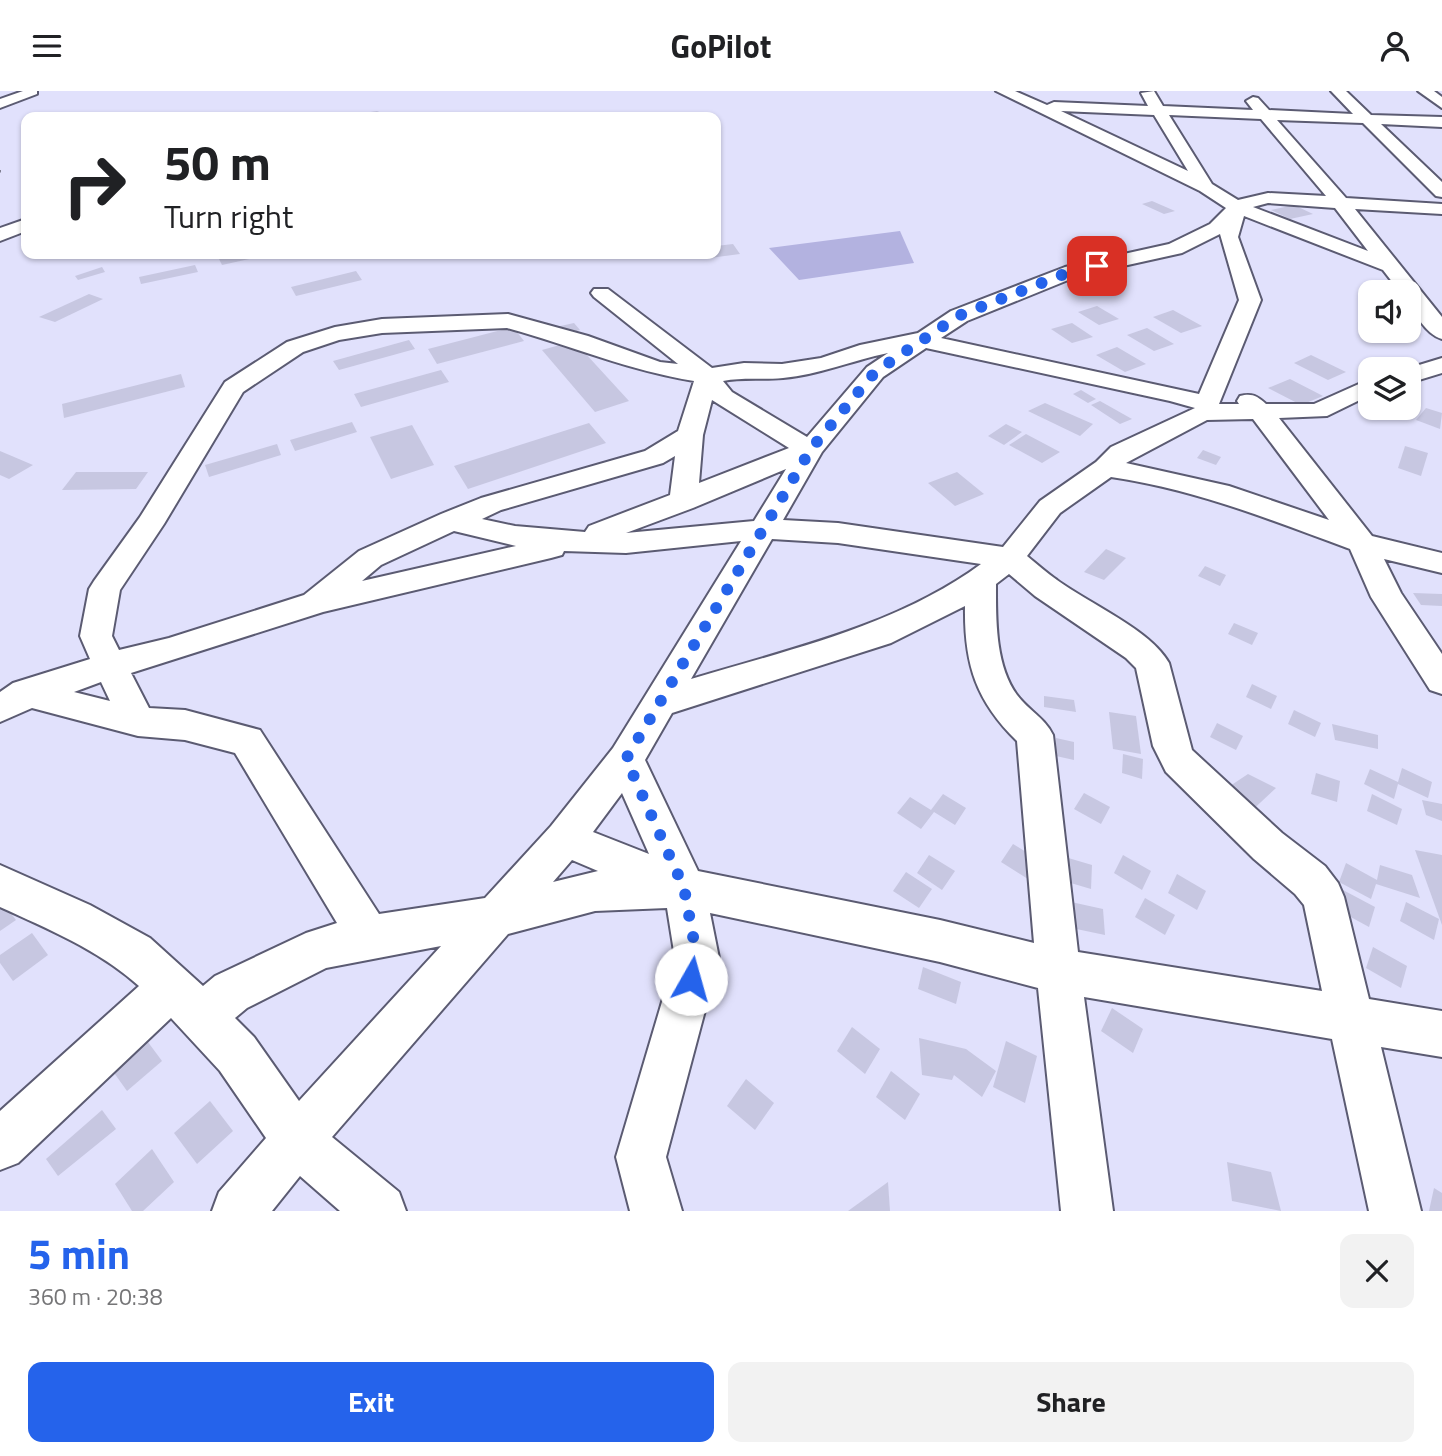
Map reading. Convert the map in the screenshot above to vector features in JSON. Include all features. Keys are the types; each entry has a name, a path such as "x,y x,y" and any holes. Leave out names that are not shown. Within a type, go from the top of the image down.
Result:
{"street":[{"path":"0,104 30,94 30,91"},
{"path":"1003,91 1035,106 1155,108 1442,122"},
{"path":"1147,91 1206,187"},
{"path":"1245,91 1261,113 1340,202 1442,332"},
{"path":"1338,91 1442,192"},
{"path":"1425,91 1442,104"},
{"path":"1067,106 1237,207 1392,267"},
{"path":"626,759 811,449 875,372 918,341 958,316 1072,271 1175,250 1217,228 1237,207 1252,201 1268,198 1442,209"},
{"path":"238,1211 297,1140 565,839 626,759 660,703 879,634 959,596 995,569 1050,507 1106,468 1121,453 1208,408 1250,299 1229,237 1237,207"},
{"path":"0,236 21,227"},
{"path":"601,293 707,376 723,397 781,434 811,449"},
{"path":"138,722 96,636 105,589 150,524 234,387 295,347 335,334 382,326 508,321 580,341 656,368 707,376 744,370 782,371 824,364 868,350 918,341 1208,408 1318,411 1358,392"},
{"path":"1421,372 1442,365"},
{"path":"1219,374 1260,411 1362,543 1387,597 1442,681"},
{"path":"683,502 690,435 707,376"},
{"path":"315,603 370,558 451,521 491,504 653,457 690,435"},
{"path":"10,695 169,650 315,603 576,542 683,502 811,449"},
{"path":"1106,468 1148,474 1219,492 1362,543 1442,563"},
{"path":"451,521 515,536 576,542 626,543 765,529 838,533 995,569 1046,588 1138,649 1152,663 1171,747 1179,761 1268,846 1310,880 1323,897 1395,1211"},
{"path":"995,569 979,631 993,680 1005,706 1035,735 1058,971 1087,1211"},
{"path":"10,695 138,722 185,726 247,741 369,937"},
{"path":"626,759 684,888 697,958 641,1157 656,1211"},
{"path":"565,839 684,888 940,941 1058,971 1442,1034"},
{"path":"0,884 14,893 75,919 135,953 187,1001 237,1054 297,1140 380,1211"},
{"path":"0,1145 187,1001 230,992 321,948 369,937 495,917 595,891 684,888"}],"shaded area":[{"path":"900,231 914,263 799,280 769,248"}],"building":[{"path":"1152,201 1175,211 1164,214 1142,204"},
{"path":"1294,205 1313,214 1290,219 1271,210"},
{"path":"733,244 740,254 721,256 721,245"},
{"path":"219,259 250,259 222,265"},
{"path":"195,265 198,272 141,284 139,277"},
{"path":"102,267 105,272 78,280 75,276"},
{"path":"356,271 362,280 296,296 291,287"},
{"path":"89,294 103,299 55,322 39,317"},
{"path":"1097,306 1119,319 1099,325 1078,312"},
{"path":"1173,310 1202,326 1181,333 1153,317"},
{"path":"574,323 580,330 563,335 556,327"},
{"path":"1072,323 1093,337 1072,343 1051,329"},
{"path":"513,327 524,341 437,364 428,349"},
{"path":"1147,328 1174,344 1154,351 1127,335"},
{"path":"409,340 415,349 339,370 333,361"},
{"path":"574,341 629,401 595,412 542,350"},
{"path":"1117,347 1146,364 1125,372 1096,355"},
{"path":"1311,355 1346,372 1328,380 1294,363"},
{"path":"441,370 449,382 361,407 354,394"},
{"path":"181,374 185,387 64,418 62,404"},
{"path":"1290,379 1323,396 1301,405 1268,388"},
{"path":"1081,390 1096,399 1088,403 1073,394"},
{"path":"1100,401 1132,419 1120,424 1091,405"},
{"path":"1045,403 1093,424 1080,436 1028,411"},
{"path":"1426,408 1442,413 1440,429 1416,420 1421,420 1421,414"},
{"path":"352,422 357,432 295,451 290,440"},
{"path":"589,423 606,443 468,489 454,466"},
{"path":"1006,424 1022,432 1004,445 988,436"},
{"path":"412,425 434,465 391,479 370,437"},
{"path":"1026,434 1060,452 1042,463 1009,445"},
{"path":"277,444 281,455 209,477 205,465"},
{"path":"1405,446 1428,453 1421,476 1398,468"},
{"path":"1203,450 1221,457 1216,465 1197,458"},
{"path":"0,451 33,465 9,479 0,475"},
{"path":"76,472 148,472 136,489 62,490"},
{"path":"957,472 984,494 955,506 928,483"},
{"path":"1106,549 1126,558 1104,580 1084,572"},
{"path":"1205,566 1226,575 1220,586 1198,576"},
{"path":"1413,593 1442,594 1442,606 1421,605"},
{"path":"1234,623 1258,633 1252,645 1228,634"},
{"path":"1252,684 1277,696 1271,709 1246,697"},
{"path":"1044,696 1074,700 1076,712 1044,707"},
{"path":"1294,710 1321,723 1315,737 1288,724"},
{"path":"1109,712 1136,716 1141,754 1113,749"},
{"path":"1217,723 1243,736 1236,750 1210,737"},
{"path":"1332,724 1378,735 1378,749 1335,740"},
{"path":"1056,738 1074,742 1074,760 1056,756"},
{"path":"1123,754 1143,759 1142,779 1122,773"},
{"path":"1402,768 1432,782 1428,798 1398,784 1394,799 1364,784 1370,769 1398,782"},
{"path":"1316,773 1340,781 1337,802 1311,794"},
{"path":"1248,774 1276,788 1247,815 1224,790"},
{"path":"1084,793 1110,807 1101,824 1074,809"},
{"path":"943,794 966,808 955,825 934,812 921,829 897,813 910,797 931,810"},
{"path":"1372,794 1402,809 1397,825 1367,811"},
{"path":"1422,800 1442,804 1442,821 1426,815"},
{"path":"1013,844 1039,860 1028,879 1001,862"},
{"path":"1415,850 1442,855 1442,925"},
{"path":"929,855 955,871 942,890 917,873"},
{"path":"1123,855 1151,871 1142,890 1114,873"},
{"path":"1065,857 1092,865 1091,889 1064,881"},
{"path":"1346,863 1377,880 1380,865 1412,875 1420,898 1376,884 1371,899 1339,882"},
{"path":"906,872 932,889 919,908 893,891"},
{"path":"1177,874 1206,891 1197,910 1168,893"},
{"path":"1343,890 1375,907 1369,927 1336,909"},
{"path":"1145,898 1175,915 1165,935 1135,917"},
{"path":"0,899 16,920 0,931"},
{"path":"1062,900 1103,909 1105,935 1062,926"},
{"path":"1406,902 1439,919 1434,940 1400,921"},
{"path":"32,933 48,955 13,981 0,963 0,955"},
{"path":"1373,947 1407,966 1401,988 1366,968"},
{"path":"923,967 961,982 956,1004 918,989"},
{"path":"1112,1008 1143,1029 1133,1053 1101,1031"},
{"path":"852,1027 880,1049 865,1074 837,1051"},
{"path":"142,1034 162,1061 127,1091 107,1063"},
{"path":"919,1038 966,1049 996,1071 982,1097 954,1075 952,1080 922,1075"},
{"path":"1006,1041 1037,1056 1025,1103 993,1087"},
{"path":"891,1071 920,1094 905,1120 876,1097"},
{"path":"746,1079 774,1103 755,1130 727,1106"},
{"path":"210,1101 233,1131 197,1164 174,1133"},
{"path":"102,1110 116,1129 58,1176 46,1159"},
{"path":"152,1149 174,1182 143,1211 132,1211 115,1184"},
{"path":"1227,1162 1271,1172 1281,1211 1232,1201"},
{"path":"888,1182 890,1211 848,1211"},
{"path":"1434,1188 1442,1193 1442,1211 1429,1211"}],"route":[{"path":"691,979 697,958 684,888 626,759 811,449 875,372 958,316 1072,271 1097,266"}]}
